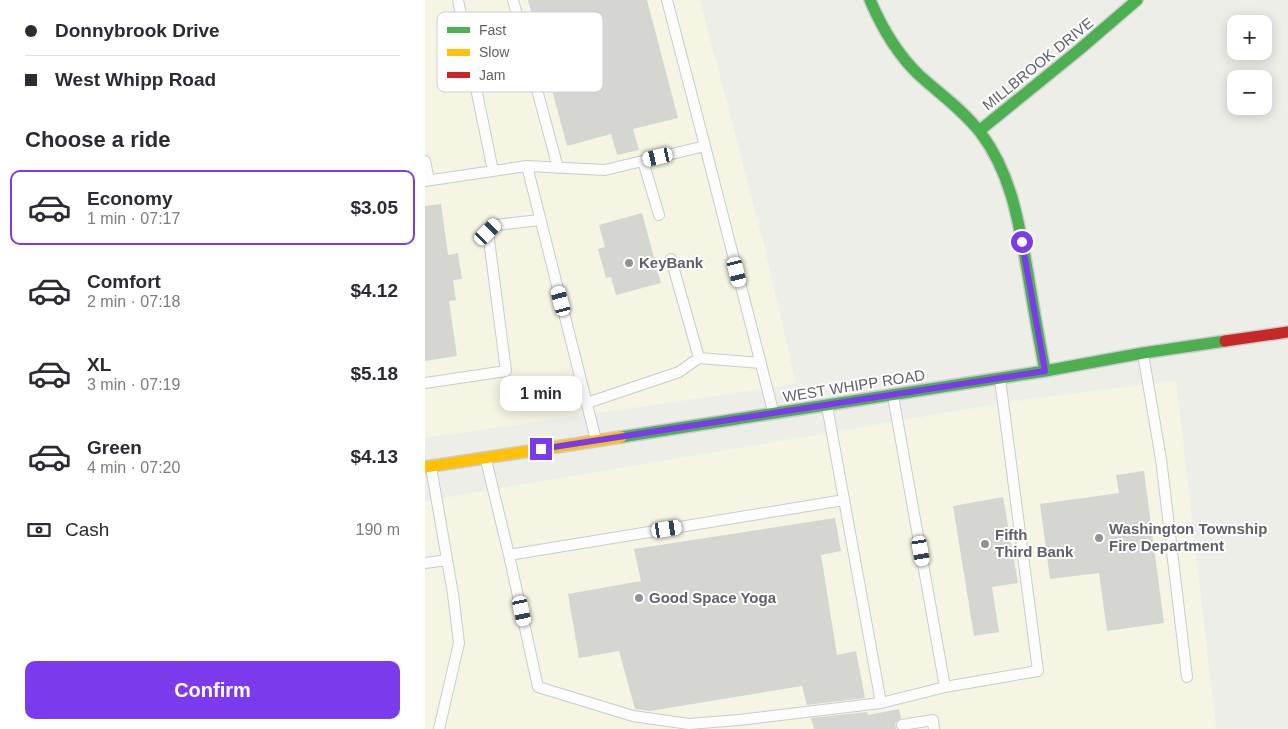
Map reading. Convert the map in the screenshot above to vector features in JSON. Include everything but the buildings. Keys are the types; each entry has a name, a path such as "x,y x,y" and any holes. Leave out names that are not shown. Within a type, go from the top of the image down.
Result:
{"street":[{"path":"870,0 876,16 892,43 911,67 952,103 979,131 994,151 1007,177 1016,204 1045,371"},
{"name":"MILLBROOK DRIVE","path":"979,131 1137,0"},
{"name":"WEST WHIPP ROAD","path":"428,466 1045,371 1143,353 1288,332"}],"lane":[{"path":"667,0 774,413"},
{"path":"477,92 493,171"},
{"path":"537,92 557,168"},
{"path":"425,161 427,181 527,166 605,170 705,146"},
{"path":"643,161 659,215"},
{"path":"527,166 596,441"},
{"path":"425,383 506,371 488,232 496,225 540,220"},
{"path":"671,259 699,358"},
{"path":"1143,353 1161,459 1187,678"},
{"path":"587,403 679,372 699,358 761,363"},
{"path":"485,458 509,554 538,687 633,716 689,724 881,703 945,687 1038,671 1000,378"},
{"path":"893,395 945,687"},
{"path":"826,405 881,703"},
{"path":"428,466 447,560 459,642 439,729"},
{"path":"509,554 844,500"},
{"path":"425,563 447,560"},
{"path":"902,726 933,720 934,729"}],"shaded area":[{"path":"425,0 700,0 764,245 796,384 425,438"},
{"path":"1176,381 1216,729 425,729 425,501 1023,400"}],"traffic: fast":[{"path":"870,0 885,30 904,58 919,75 959,109 973,124 991,148 1000,165 1013,200 1017,218 1045,371"},
{"path":"979,131 1137,0"},
{"path":"621,437 1225,341"}],"traffic: slow":[{"path":"425,467 621,437"}],"traffic: jam":[{"path":"1225,341 1288,332"}],"place":[{"name":"KeyBank","path":"629,263"},
{"name":"Washington Township Fire Department","path":"1099,538"},
{"name":"Fifth Third Bank","path":"985,544"},
{"name":"Good Space Yoga","path":"639,598"}],"route":[{"path":"541,449 1045,371 1022,242"}]}
